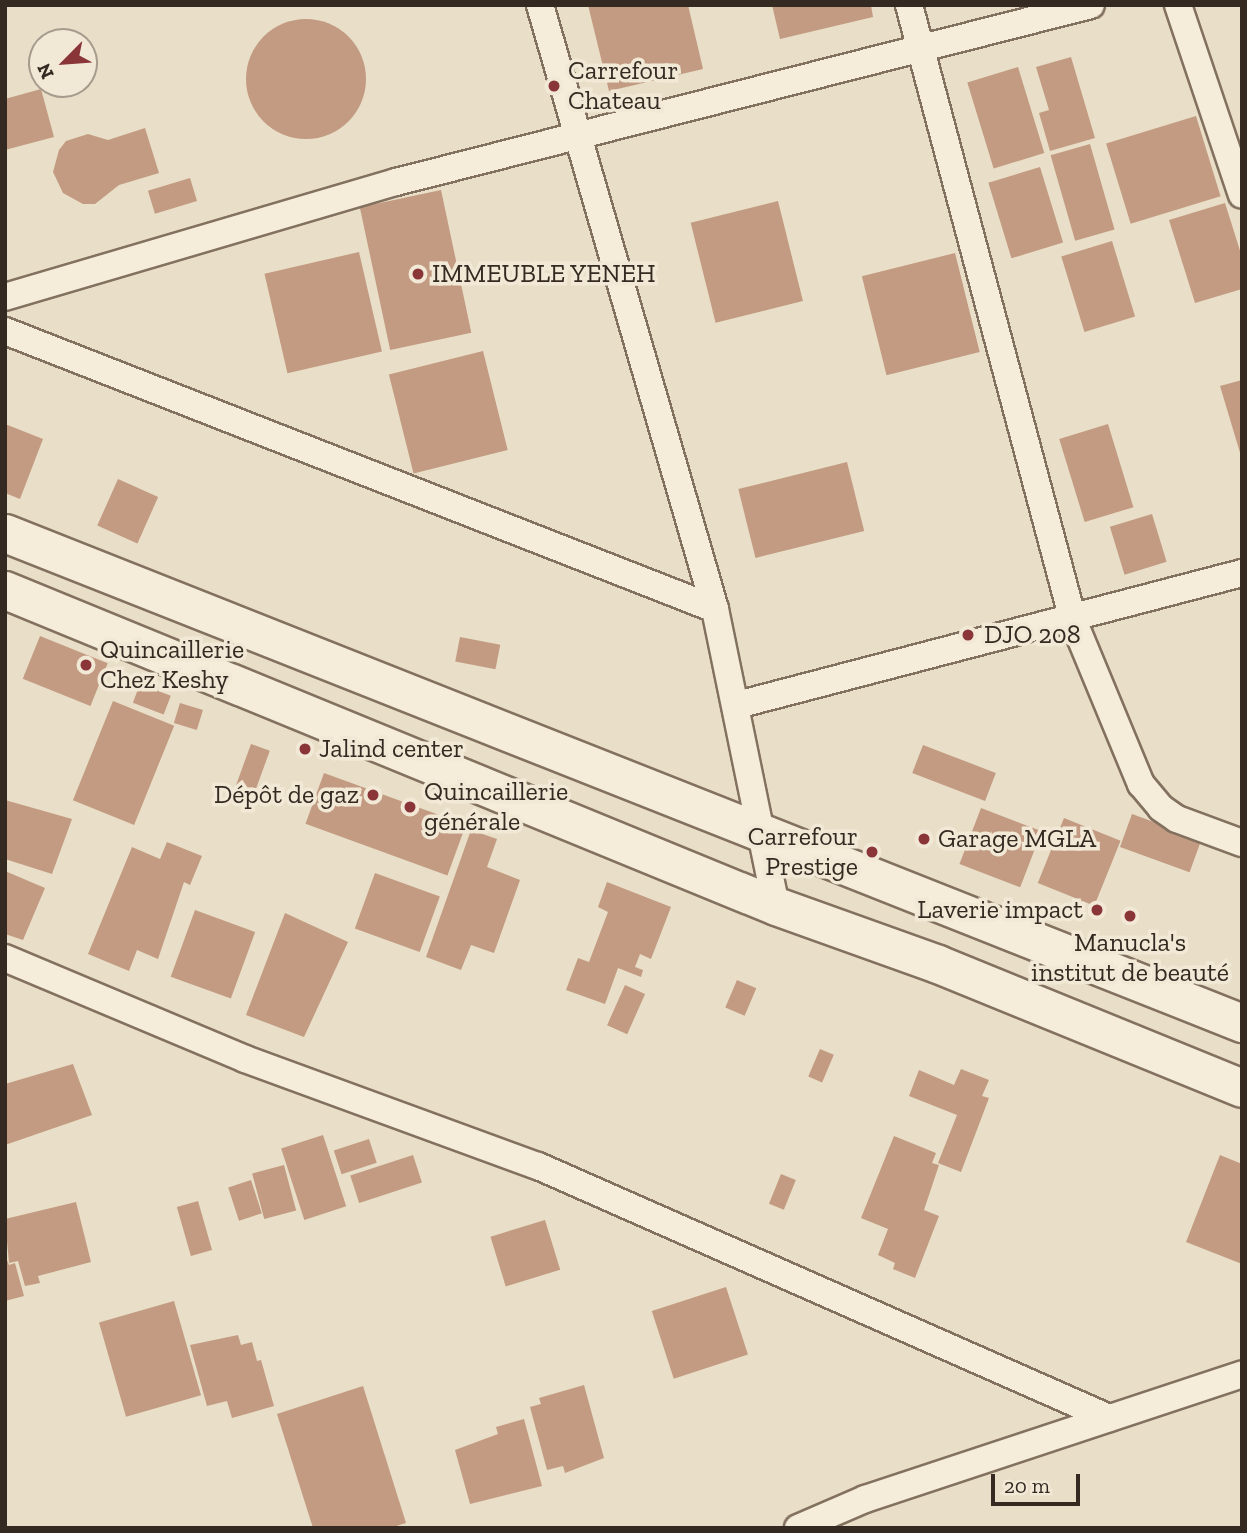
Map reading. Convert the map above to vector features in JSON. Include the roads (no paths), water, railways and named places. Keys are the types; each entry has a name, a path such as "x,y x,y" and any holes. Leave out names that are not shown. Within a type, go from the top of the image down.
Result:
{"main road":[{"path":"5,533 762,830 1242,1023"},
{"path":"5,590 776,906 938,964 1242,1088"}],"street":[{"path":"540,5 575,135 715,609 737,705 776,906"},
{"path":"909,5 1073,620 1141,784 1161,808 1177,819 1242,843"},
{"path":"5,297 213,233 575,135 1091,5"},
{"path":"1178,5 1242,195"},
{"path":"5,331 715,609"},
{"path":"737,705 1073,620 1242,573"},
{"path":"5,958 245,1059 538,1166 1109,1419"},
{"path":"798,1528 865,1499 1242,1374"}],"place":[{"name":"Carrefour Chateau","path":"554,86"},
{"name":"IMMEUBLE YENEH","path":"418,274"},
{"name":"DJO 208","path":"968,635"},
{"name":"Quincaillerie Chez Keshy","path":"86,665"},
{"name":"Jalind center","path":"305,749"},
{"name":"Dépôt de gaz","path":"373,795"},
{"name":"Quincaillerie générale","path":"410,807"},
{"name":"Garage MGLA","path":"924,839"},
{"name":"Carrefour Prestige","path":"872,852"},
{"name":"Laverie impact","path":"1097,910"},
{"name":"Manucla's institut de beauté","path":"1130,916"}]}
